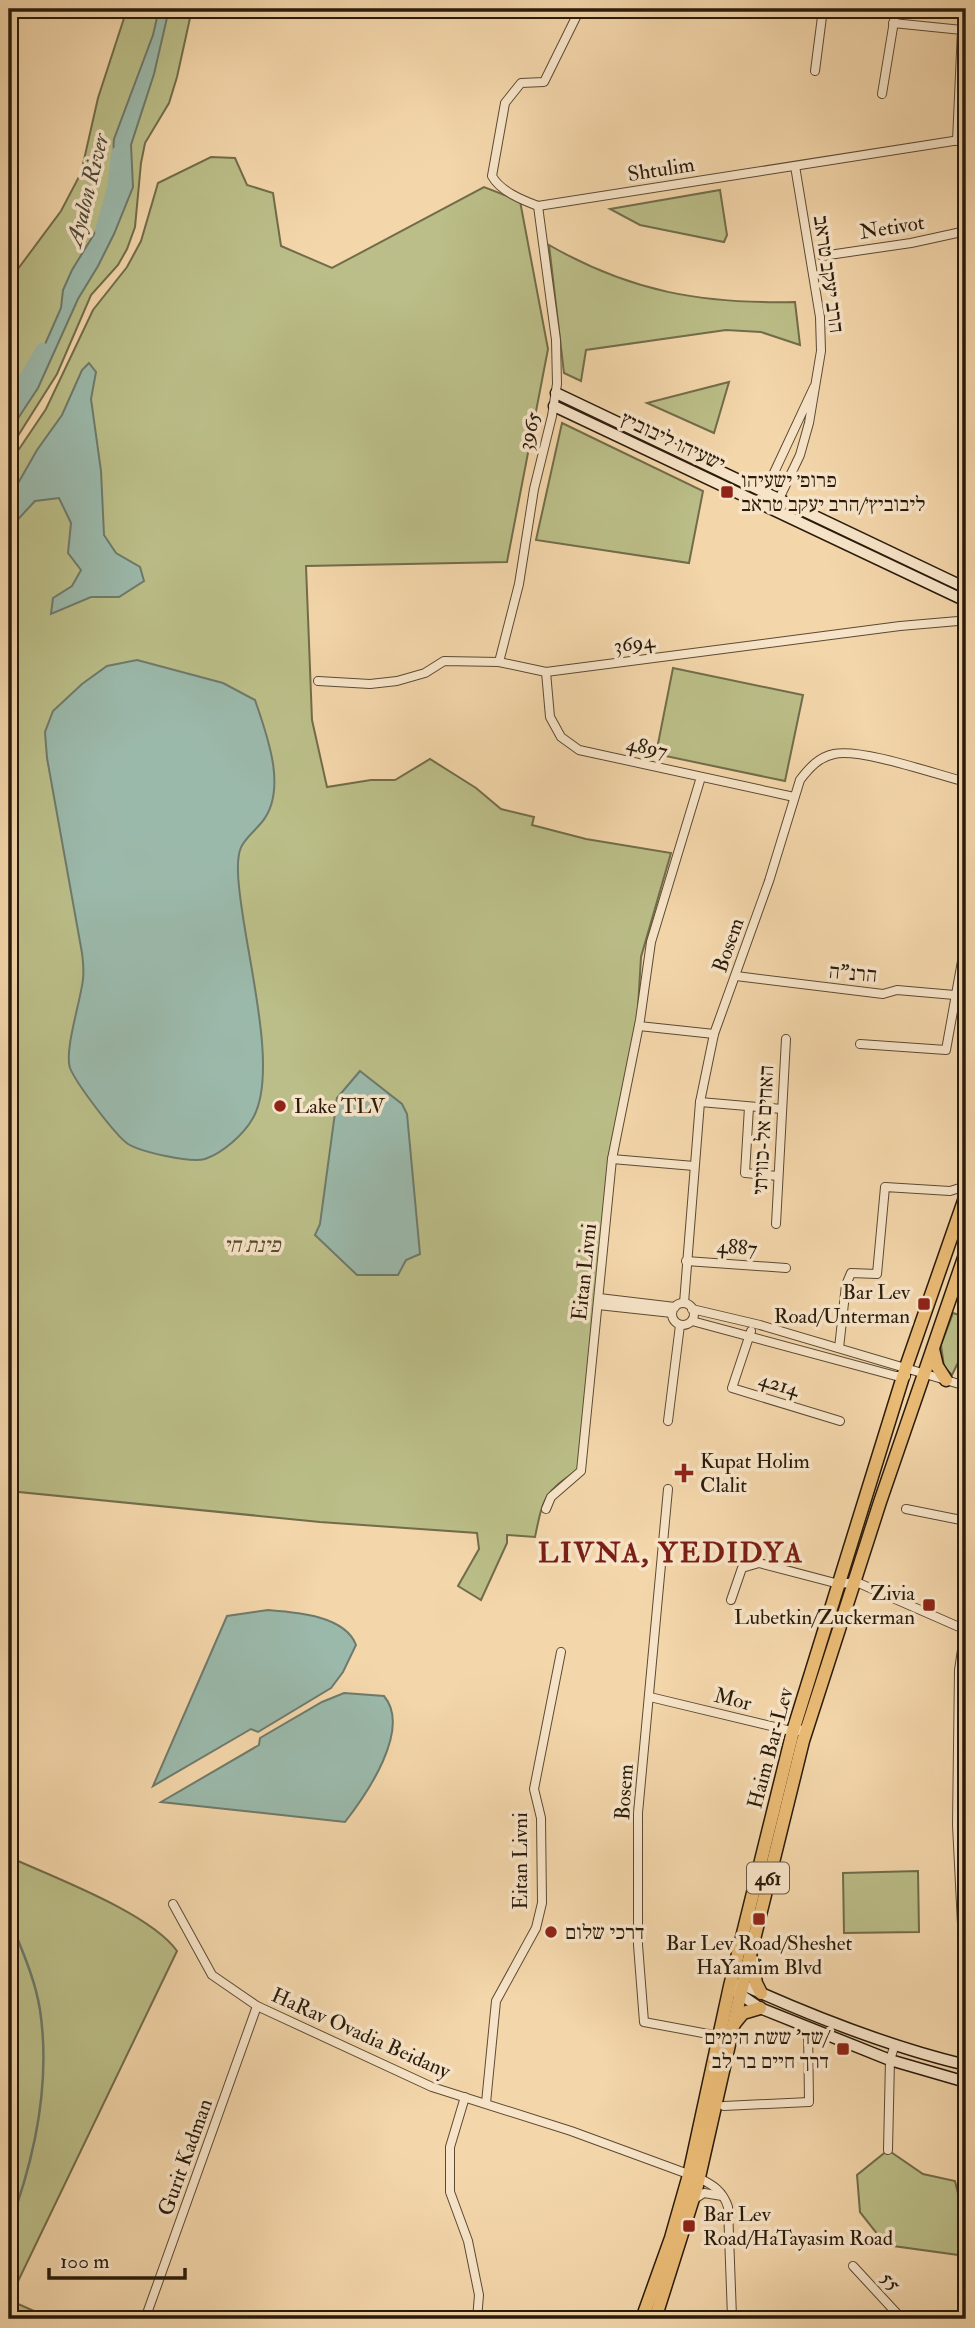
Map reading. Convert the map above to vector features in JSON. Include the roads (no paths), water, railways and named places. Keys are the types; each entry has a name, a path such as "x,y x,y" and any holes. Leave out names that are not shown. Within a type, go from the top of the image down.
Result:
{"main road":[{"name":"Haim Bar-Lev","path":"642,2319 694,2177 732,2027 737,1989 793,1731 904,1372 964,1200"},
{"name":"Haim Bar-Lev","path":"655,2319 693,2200 694,2177 719,2036 751,1951 807,1728 923,1374 966,1252"},
{"path":"933,1346 937,1366 946,1380"},
{"path":"751,1951 755,1978 761,1993"},
{"path":"732,2027 743,2013 760,2008"}],"street":[{"path":"538,206 496,183 492,176 505,103 521,83 544,82 580,9"},
{"path":"815,71 823,9"},
{"path":"882,94 896,9"},
{"path":"961,140 962,30 966,10"},
{"path":"893,23 962,30"},
{"name":"Shtulim","path":"538,206 961,140"},
{"name":"הרב יעקב טראב","path":"767,507 779,499 803,445 820,358 822,331 795,166"},
{"name":"3965","path":"499,662 517,593 534,489 556,393 556,340 538,206"},
{"name":"Netivot","path":"822,256 911,243 966,231"},
{"name":"הרב יעקב טראב","path":"765,492 814,387"},
{"name":"ישעיהו ליבוביץ","path":"556,393 966,588"},
{"name":"ישעיהו ליבוביץ","path":"554,406 966,601"},
{"path":"765,492 767,507"},
{"name":"3694","path":"318,681 370,684 397,681 425,673 444,661 499,662 546,672 900,626 958,621"},
{"name":"4897","path":"546,672 550,717 561,737 579,750 794,797"},
{"name":"Bosem","path":"684,1303 700,1102 714,1034 769,881 800,780 808,768 822,758 856,752 966,782"},
{"name":"Eitan Livni","path":"546,1509 551,1497 581,1471 612,1160 639,1026 651,942 701,777"},
{"path":"860,1044 946,1050 966,939"},
{"name":"הרנ\"ה","path":"736,976 883,994 898,990 966,996"},
{"path":"639,1026 714,1034"},
{"name":"האחים אל-כוויתי","path":"776,1224 786,1039"},
{"path":"700,1102 782,1109"},
{"path":"749,1107 745,1174 778,1177"},
{"path":"612,1160 694,1166"},
{"path":"839,1348 846,1285 851,1273 877,1274 886,1187 950,1191 966,1186"},
{"path":"950,1191 964,1200"},
{"name":"4887","path":"686,1261 786,1268"},
{"path":"598,1302 673,1310 684,1303 692,1309 753,1323 839,1348 904,1372"},
{"path":"673,1310 673,1319 680,1325 685,1325 692,1321 692,1309"},
{"path":"692,1321 966,1386"},
{"name":"4214","path":"753,1323 732,1388 840,1421"},
{"path":"668,1421 680,1325"},
{"name":"Bosem","path":"668,1489 638,1814 638,1945 644,2022 719,2036"},
{"path":"906,1509 966,1521"},
{"path":"731,1600 742,1568 759,1563 856,1582 966,1630 958,1670 966,2003"},
{"name":"Eitan Livni","path":"486,2103 496,2001 536,1928 542,1903 541,1818 534,1789 561,1652"},
{"name":"Mor","path":"650,1696 793,1731 807,1728"},
{"name":"HaRav Ovadia Beidany","path":"173,1904 212,1975 257,2006 432,2087 571,2131 694,2177 717,2187 725,2197"},
{"path":"737,1989 761,1993 895,2044 966,2065"},
{"path":"737,1989 760,2008 890,2060 966,2082"},
{"name":"Gurit Kadman","path":"145,2319 257,2006"},
{"path":"724,2106 809,2102 808,2027"},
{"path":"888,2150 890,2060 895,2044"},
{"path":"465,2096 450,2147 450,2192 468,2241 480,2295 477,2319"},
{"path":"693,2200 704,2193 716,2193 725,2197 728,2207 732,2318 831,2319"},
{"name":"55","path":"853,2266 902,2319"}],"waterway":[{"name":"Ayalon River","path":"103,231 115,189 119,154"},
{"name":"Ayalon River","path":"9,409 43,351"},
{"path":"9,1918 35,1986 43,2038 42,2093 33,2148 9,2227"}],"place":[{"name":"פרופ׳ ישעיהו ליבוביץ׳/הרב יעקב טראב","path":"727,492"},
{"name":"Lake TLV","path":"280,1106"},
{"name":"Bar Lev Road/Unterman","path":"924,1304"},
{"name":"Kupat Holim Clalit","path":"684,1473"},
{"name":"Zivia Lubetkin/Zuckerman","path":"929,1605"},
{"name":"Bar Lev Road/Sheshet HaYamim Blvd","path":"759,1919"},
{"name":"דרכי שלום","path":"551,1932"},
{"name":"שד' ששת הימים/ דרך חיים בר לב","path":"843,2049"},
{"name":"Bar Lev Road/HaTayasim Road","path":"689,2226"}],"district":[{"name":"LIVNA, YEDIDYA","path":"671,1552"}],"park label":[{"name":"פינת חי","path":"252,1245"}]}
